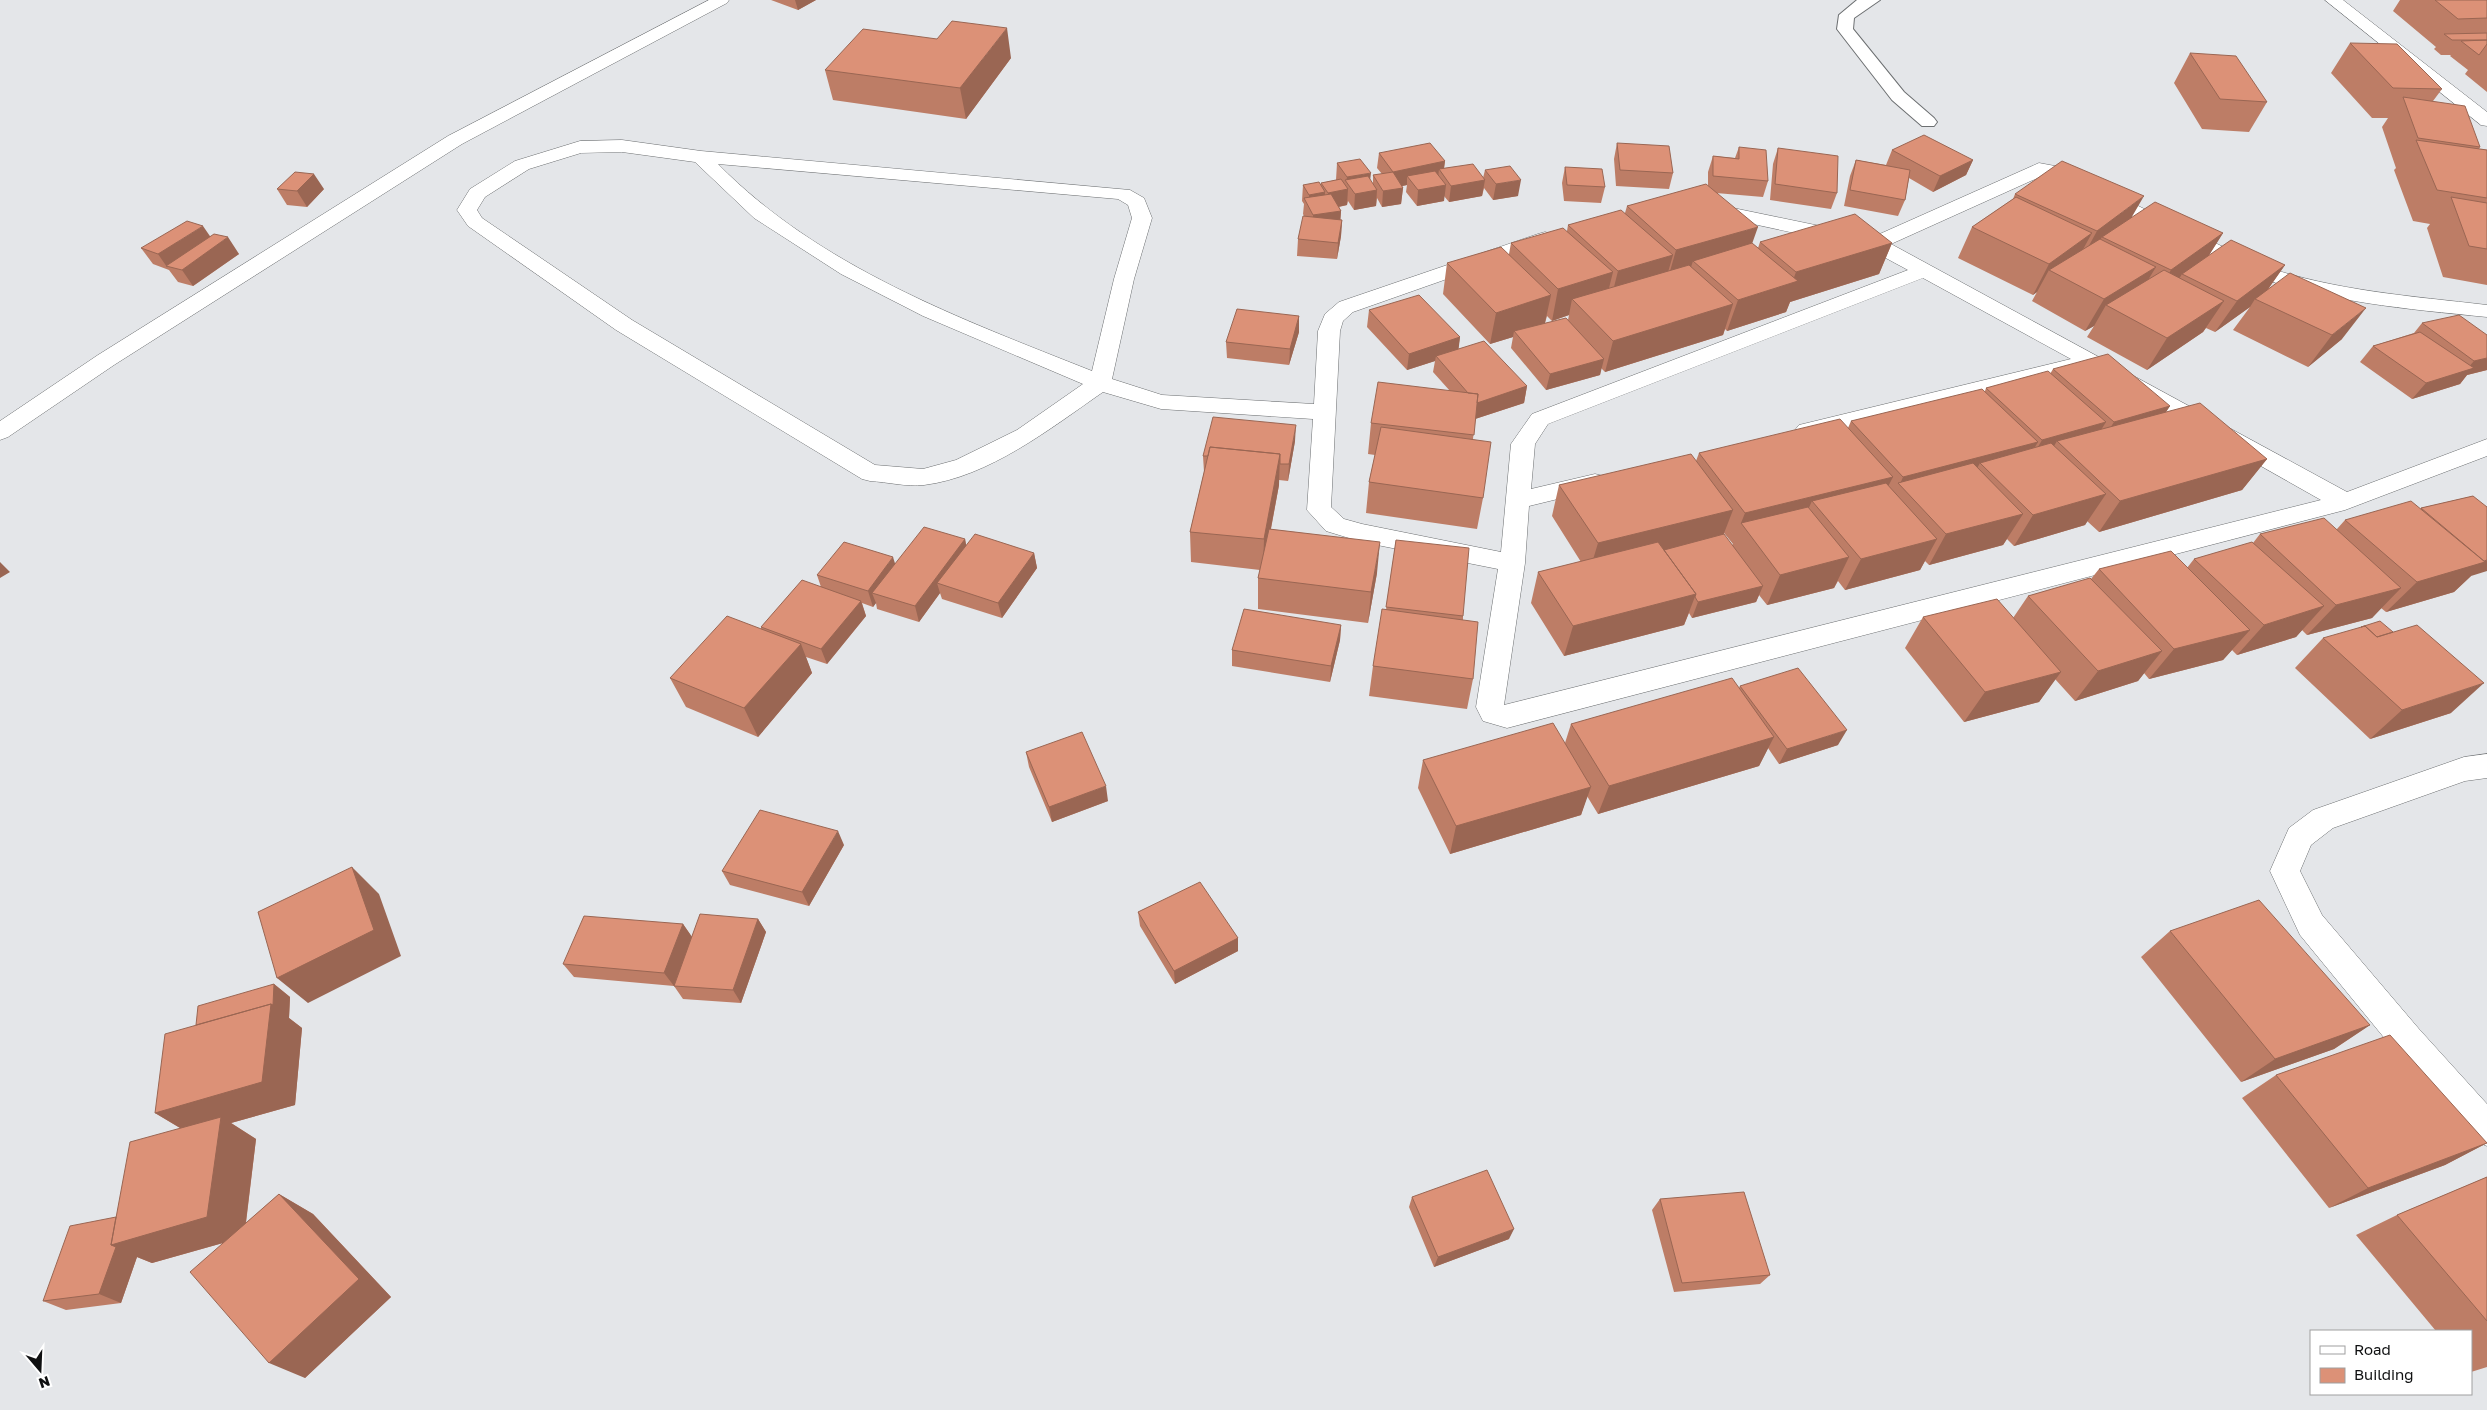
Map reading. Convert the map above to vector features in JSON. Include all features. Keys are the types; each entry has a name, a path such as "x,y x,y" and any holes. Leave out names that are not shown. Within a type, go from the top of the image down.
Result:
{"street":[{"path":"0,432 106,360 455,140 721,0"},
{"path":"2333,0 2481,117 2487,139"},
{"path":"622,146 700,157 1123,194 1137,202 1142,218 1124,279 1100,383 1025,434 964,466 923,477 870,473 624,325 475,222 467,210 477,193 522,165 580,147 622,146"},
{"path":"700,157 769,221 857,275 999,343 1100,383 1161,402 1324,412"},
{"path":"1875,244 2039,169 2056,173 2256,270 2285,282 2320,291 2487,311"},
{"path":"1693,205 1875,244 2092,361 2344,502"},
{"path":"1512,563 1362,533 1335,525 1319,510 1329,331 1333,319 1346,307 1561,232"},
{"path":"1926,270 1540,419 1523,444 1512,563 1490,707 1493,712 1507,717 2344,502 2487,447"},
{"path":"1786,436 2092,361"},
{"path":"1518,501 1613,478"},
{"path":"2487,766 2464,769 2323,819 2299,837 2285,871 2311,925 2407,1040 2487,1129"}],"lane":[{"path":"1872,0 1859,4 1851,10 1844,18 1845,29 1898,96 1928,122"}],"building":[{"path":"2435,0 2487,0 2487,18 2458,19"},
{"path":"952,21 1007,28 960,88 825,70 863,29 937,39"},
{"path":"2487,33 2487,40 2452,40 2444,34"},
{"path":"2487,40 2487,44 2479,55 2461,41"},
{"path":"2350,43 2397,44 2442,89 2393,88"},
{"path":"2190,53 2236,56 2267,102 2220,99"},
{"path":"2403,97 2465,106 2480,147 2418,138"},
{"path":"1924,135 1973,160 1940,176 1892,150"},
{"path":"2416,140 2487,150 2487,198 2437,190"},
{"path":"1430,143 1445,161 1393,172 1379,153"},
{"path":"1617,143 1669,146 1673,173 1620,170"},
{"path":"1739,147 1766,150 1768,181 1713,176 1713,156 1739,159"},
{"path":"1778,148 1838,156 1837,193 1775,184"},
{"path":"1360,159 1371,173 1347,177 1337,163"},
{"path":"1856,160 1910,170 1905,200 1850,190"},
{"path":"2062,161 2144,196 2097,231 2015,194"},
{"path":"1473,164 1485,180 1451,186 1439,169"},
{"path":"1510,166 1521,180 1496,184 1485,170"},
{"path":"1565,167 1602,169 1605,187 1567,185"},
{"path":"1435,171 1446,185 1418,190 1407,176"},
{"path":"295,172 314,174 297,191 277,189"},
{"path":"1393,172 1403,188 1383,191 1373,175"},
{"path":"1368,176 1377,190 1355,194 1345,180"},
{"path":"1341,179 1348,189 1328,193 1321,183"},
{"path":"1319,182 1325,192 1309,195 1303,185"},
{"path":"1706,184 1758,227 1676,250 1627,206"},
{"path":"1331,194 1341,211 1313,215 1304,198"},
{"path":"2016,197 2092,233 2049,264 1972,227"},
{"path":"2451,197 2487,203 2487,249 2469,246"},
{"path":"2155,202 2223,233 2171,270 2102,237"},
{"path":"1621,210 1673,255 1618,271 1568,225"},
{"path":"1855,214 1892,243 1796,272 1760,242"},
{"path":"1303,216 1342,220 1338,243 1298,239"},
{"path":"187,221 203,226 158,254 141,248"},
{"path":"1563,228 1613,272 1558,289 1511,243"},
{"path":"214,234 228,237 182,270 166,266"},
{"path":"2100,239 2156,267 2104,299 2049,270"},
{"path":"2231,240 2285,265 2237,301 2182,274"},
{"path":"1752,243 1798,281 1738,300 1693,261"},
{"path":"1501,247 1551,295 1496,313 1447,263"},
{"path":"1689,265 1733,304 1613,341 1572,299"},
{"path":"2164,270 2224,301 2167,338 2106,305"},
{"path":"2290,273 2366,308 2332,335 2255,299"},
{"path":"1419,295 1460,337 1409,354 1369,310"},
{"path":"1237,309 1299,316 1290,349 1226,342"},
{"path":"2459,315 2487,335 2487,358 2474,361 2422,323"},
{"path":"1566,318 1604,359 1550,374 1514,331"},
{"path":"2420,332 2474,368 2426,383 2373,346"},
{"path":"1484,341 1527,386 1477,403 1478,394 1468,393 1436,356"},
{"path":"2108,354 2170,406 2114,422 2053,369"},
{"path":"2048,371 2106,422 2042,440 1986,388"},
{"path":"1378,382 1478,394 1474,435 1371,423"},
{"path":"1982,389 2038,442 1903,477 1851,421"},
{"path":"2200,403 2267,459 2120,501 2057,441"},
{"path":"1213,417 1296,425 1289,464 1280,464 1280,454 1210,447 1208,456 1203,456"},
{"path":"1840,419 1893,477 1745,513 1699,453"},
{"path":"1381,427 1491,442 1483,498 1369,482"},
{"path":"2051,443 2106,494 2033,515 1980,463"},
{"path":"1210,447 1280,454 1264,539 1190,532"},
{"path":"1691,454 1733,510 1598,543 1559,485"},
{"path":"1973,463 2023,514 1946,534 1898,483"},
{"path":"1886,483 1937,539 1861,559 1812,501"},
{"path":"2473,496 2487,507 2487,560 2484,561 2421,508"},
{"path":"2411,501 2485,562 2417,582 2345,520"},
{"path":"1808,507 1849,557 1780,575 1741,523"},
{"path":"2324,518 2401,588 2336,605 2260,534"},
{"path":"924,527 965,539 915,606 872,593"},
{"path":"1269,529 1380,542 1371,592 1258,578"},
{"path":"975,534 1034,553 998,603 937,583"},
{"path":"1724,534 1763,586 1698,602 1695,597 1696,594 1664,550"},
{"path":"1396,540 1469,548 1463,616 1386,607"},
{"path":"844,542 893,557 868,591 817,575"},
{"path":"1658,542 1696,594 1573,626 1538,572"},
{"path":"2252,542 2324,606 2264,625 2194,559"},
{"path":"2171,551 2250,630 2174,649 2099,569"},
{"path":"2090,578 2162,651 2098,671 2028,596"},
{"path":"802,580 861,601 821,649 761,627"},
{"path":"1997,599 2061,672 1985,692 1923,617"},
{"path":"1244,609 1341,625 1331,666 1232,650"},
{"path":"1382,609 1478,622 1473,679 1373,666"},
{"path":"727,616 801,644 744,708 670,678"},
{"path":"2380,621 2393,632 2377,637 2365,626 2361,627"},
{"path":"2417,625 2484,683 2402,710 2323,638 2365,626 2377,637"},
{"path":"1798,668 1847,730 1787,749 1740,686"},
{"path":"1732,678 1774,737 1609,786 1571,724"},
{"path":"1553,723 1591,787 1456,826 1423,760"},
{"path":"1082,732 1106,786 1049,807 1026,752"},
{"path":"760,810 838,831 802,892 722,871"},
{"path":"352,867 374,930 277,978 258,912"},
{"path":"1200,882 1238,938 1174,971 1138,912"},
{"path":"2259,900 2370,1025 2275,1059 2170,931"},
{"path":"700,914 758,919 733,990 674,986"},
{"path":"584,916 683,924 664,973 563,964"},
{"path":"274,984 273,1005 196,1025 198,1006"},
{"path":"271,1004 262,1082 155,1113 165,1034"},
{"path":"2390,1035 2487,1143 2368,1188 2276,1075"},
{"path":"221,1117 207,1217 111,1245 130,1142"},
{"path":"1487,1170 1514,1229 1438,1257 1412,1197"},
{"path":"2487,1177 2487,1321 2397,1215"},
{"path":"1744,1192 1770,1275 1682,1283 1660,1199"},
{"path":"279,1194 359,1279 269,1363 190,1272"},
{"path":"116,1217 111,1245 116,1247 99,1294 43,1301 70,1226"}]}
